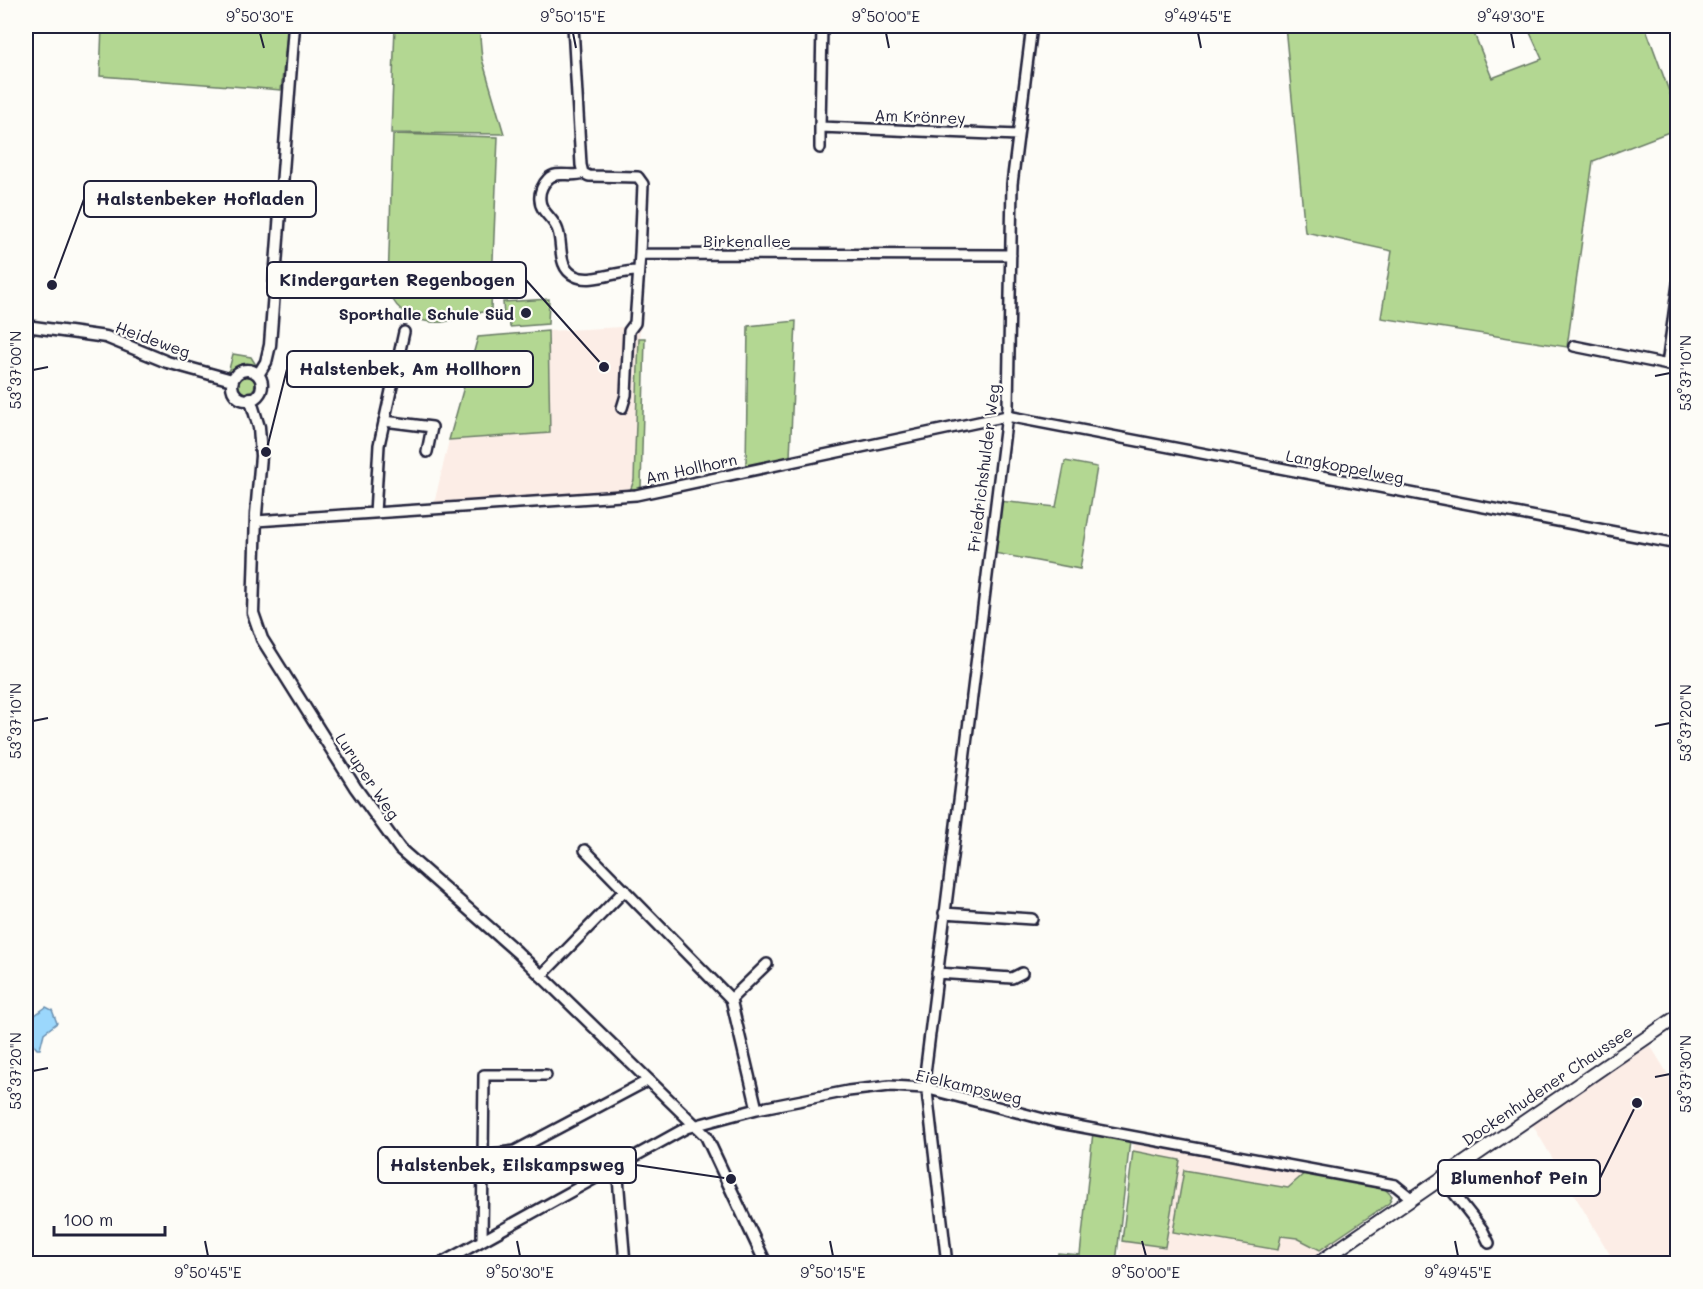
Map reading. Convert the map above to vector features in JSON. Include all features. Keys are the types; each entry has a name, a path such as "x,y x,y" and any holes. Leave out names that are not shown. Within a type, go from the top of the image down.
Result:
{"main road":[{"name":"Dockenhudener Chaussee","path":"1317,1263 1677,1016"}],"street":[{"path":"258,375 244,371 232,380 236,395 250,398 261,390 258,375 265,366 270,345 294,26"},
{"path":"573,26 583,173"},
{"path":"820,148 822,26"},
{"name":"Friedrichshulder Weg","path":"947,1263 925,1088 944,913 1007,416 1012,184 1032,26"},
{"name":"Am Krönrey","path":"820,127 1018,135"},
{"path":"622,408 626,395 629,331 635,323 640,254 643,184 638,177 590,176 583,173 549,177 540,193 541,206 557,228 563,263 574,276 583,279 621,271 638,271"},
{"name":"Birkenallee","path":"640,254 1011,255"},
{"path":"1574,346 1672,366 1677,284"},
{"name":"Heideweg","path":"26,326 106,337 167,362 232,380"},
{"path":"375,513 377,456 404,332"},
{"name":"Luruper Weg","path":"250,398 261,445 253,604 255,623 306,709 355,787 400,849 541,976 647,1081 696,1125 712,1149 766,1263"},
{"name":"Am Hollhorn","path":"256,521 636,495 1007,416"},
{"name":"Langkoppelweg","path":"1007,416 1677,544"},
{"path":"384,421 432,427 427,452"},
{"path":"585,850 731,999 757,1109"},
{"path":"541,976 625,890"},
{"path":"944,913 1032,918"},
{"path":"731,999 767,964"},
{"path":"937,973 1012,978 1022,973"},
{"path":"482,1240 484,1075 546,1075"},
{"path":"484,1155 515,1151 647,1081"},
{"name":"Eielkampsweg","path":"440,1263 617,1165 696,1125 757,1109 848,1091 890,1086 925,1088 1055,1122 1395,1185 1411,1198"},
{"path":"617,1165 625,1263"},
{"path":"1442,1178 1482,1229 1489,1242"}],"shaded area":[{"path":"640,326 634,480 630,491 434,504 449,440 550,433 548,331"},
{"path":"1650,1045 1677,1089 1677,1263 1615,1263 1532,1124"},
{"path":"1134,1140 1383,1187 1392,1196 1389,1203 1305,1263 1119,1264"}],"green space":[{"path":"102,26 288,26 281,90 100,76"},
{"path":"395,26 479,26 482,59 504,134 391,133"},
{"path":"1285,26 1471,26 1492,78 1542,59 1527,26 1645,26 1677,113 1677,129 1593,161 1567,347 1381,318 1392,251 1305,232"},
{"path":"393,134 498,137 491,309 488,312 443,322 429,322 408,315 393,300 388,282"},
{"name":"Sporthalle Schule Süd","path":"549,299 548,324 510,327 509,317 504,317 503,302"},
{"path":"796,321 790,457 746,466 748,326"},
{"path":"548,331 550,433 449,440 478,337"},
{"path":"639,338 645,338 641,487 630,491 634,480"},
{"path":"233,354 251,357 256,365 228,373"},
{"path":"242,375 250,375 255,380 253,391 242,393 237,388 237,380"},
{"path":"1065,461 1097,467 1080,569 994,553 999,501 1056,507"},
{"path":"1093,1132 1130,1140 1116,1263 1056,1264 1058,1253 1080,1255"},
{"path":"1133,1151 1180,1160 1165,1247 1122,1241"},
{"path":"1184,1170 1288,1188 1306,1172 1383,1187 1392,1196 1389,1203 1320,1250 1297,1238 1281,1236 1278,1250 1173,1232"}],"water":[{"path":"46,1007 52,1010 57,1023 44,1033 40,1049 37,1049 28,1038 35,1015"}],"place":[{"name":"Halstenbeker Hofladen","path":"52,285"},
{"name":"Sporthalle Schule Süd","path":"526,313"},
{"name":"Kindergarten Regenbogen","path":"604,367"},
{"name":"Halstenbek, Am Hollhorn","path":"266,452"},
{"name":"Blumenhof Pein","path":"1637,1103"},
{"name":"Halstenbek, Eilskampsweg","path":"731,1179"}]}
